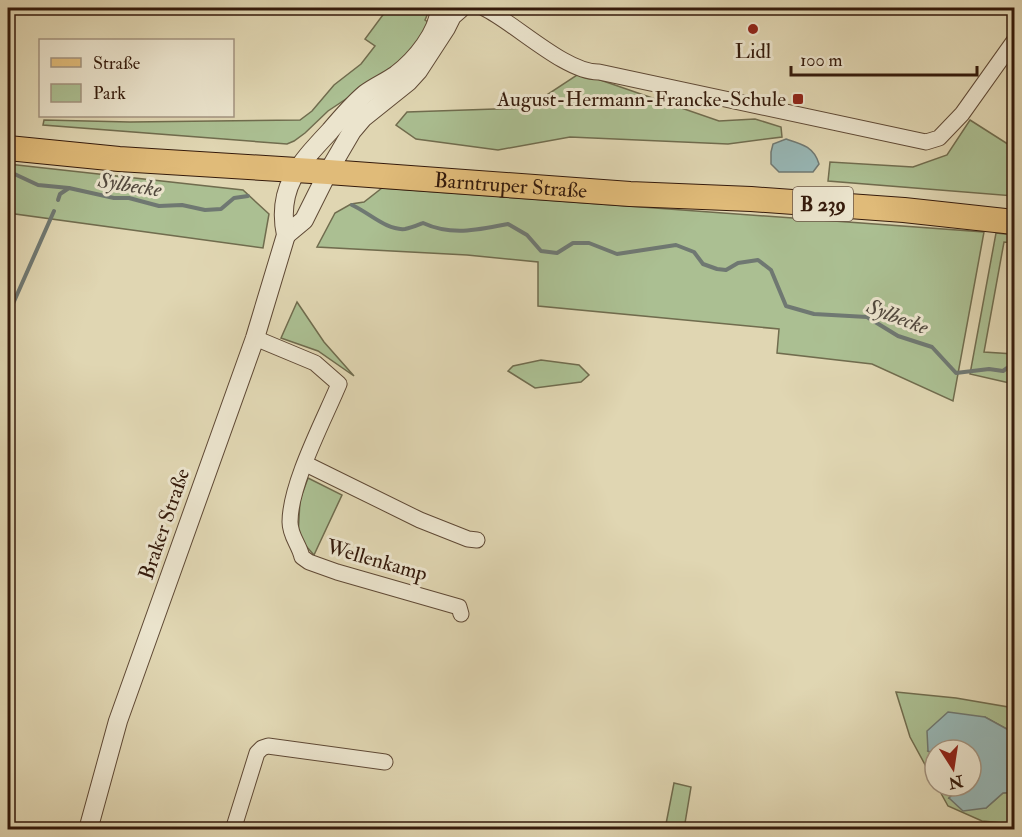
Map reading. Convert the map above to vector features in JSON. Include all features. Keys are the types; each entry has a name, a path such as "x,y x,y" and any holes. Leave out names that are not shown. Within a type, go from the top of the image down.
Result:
{"main road":[{"name":"Barntruper Straße","path":"8,148 79,156 630,194 774,200 904,210 1014,222"}],"street":[{"path":"295,171 366,93 412,61 427,41 440,8"},
{"name":"Braker Straße","path":"286,235 304,220 352,131 363,118 408,82 440,39 458,8"},
{"path":"484,8 560,57 591,72 926,142 939,138 962,114 1014,41"},
{"path":"505,8 569,52 594,65 599,72"},
{"name":"Braker Straße","path":"88,830 118,721 255,338 286,235 283,219 287,194 295,171"},
{"name":"Wellenkamp","path":"255,338 315,363 339,384 293,498 290,524 293,539 302,557 309,562 337,572 459,607 461,614"},
{"path":"306,464 420,520 468,539 477,540"},
{"path":"233,830 257,753 262,747 385,762"}],"green space":[{"path":"388,8 427,8 428,13 425,20 432,25 412,55 328,111 305,133 287,144 43,125 44,120 130,122 300,120 312,111 334,85 361,64 375,46 365,39"},
{"path":"580,73 719,121 755,119 781,127 782,137 728,144 570,137 498,150 416,139 396,125 407,112 527,108"},
{"path":"970,120 1014,148 1014,196 828,181 830,162 913,167 947,155"},
{"path":"8,164 243,190 269,214 263,248 8,213"},
{"path":"382,188 984,232 953,401 872,364 777,353 779,329 538,306 538,262 467,255 317,247 335,213 351,204 364,202"},
{"path":"996,233 1014,235 1014,243 1004,242 984,352 1014,354 1014,384 970,374"},
{"path":"297,302 324,342 354,376 318,351 281,338"},
{"path":"541,360 579,365 589,375 581,382 535,388 508,371 513,366"},
{"path":"308,478 342,495 314,555 298,537 300,500"},
{"path":"896,692 956,698 1014,708 1014,733 985,717 950,738 923,738 923,761 910,737"},
{"path":"674,783 691,787 684,829 665,829"},
{"path":"1014,792 1014,824 982,821 948,806 944,798 986,808 1003,793"}],"water":[{"path":"786,139 811,150 819,164 813,172 779,172 771,164 773,144"},
{"path":"948,712 985,717 1014,733 1014,792 1003,793 986,808 963,811 949,798 983,798 983,738 927,738 927,731"}],"waterway":[{"name":"Sylbecke","path":"8,171 38,185 69,188 114,198 129,198 159,206 182,205 205,210 221,209 234,198 248,196"},
{"path":"58,200 60,194 69,188"},
{"name":"Sylbecke","path":"352,205 398,229 407,229 423,223 454,231 508,224 527,235 541,251 557,253 573,243 589,243 617,254 676,245 694,252 703,264 717,269 726,270 738,263 758,260 771,270 786,306 814,314 867,317 898,336 932,347 956,373 989,369 1003,371 1014,366"},
{"path":"8,315 54,211"}],"place":[{"name":"Lidl","path":"753,29"},
{"name":"August-Hermann-Francke-Schule","path":"798,99"}]}
